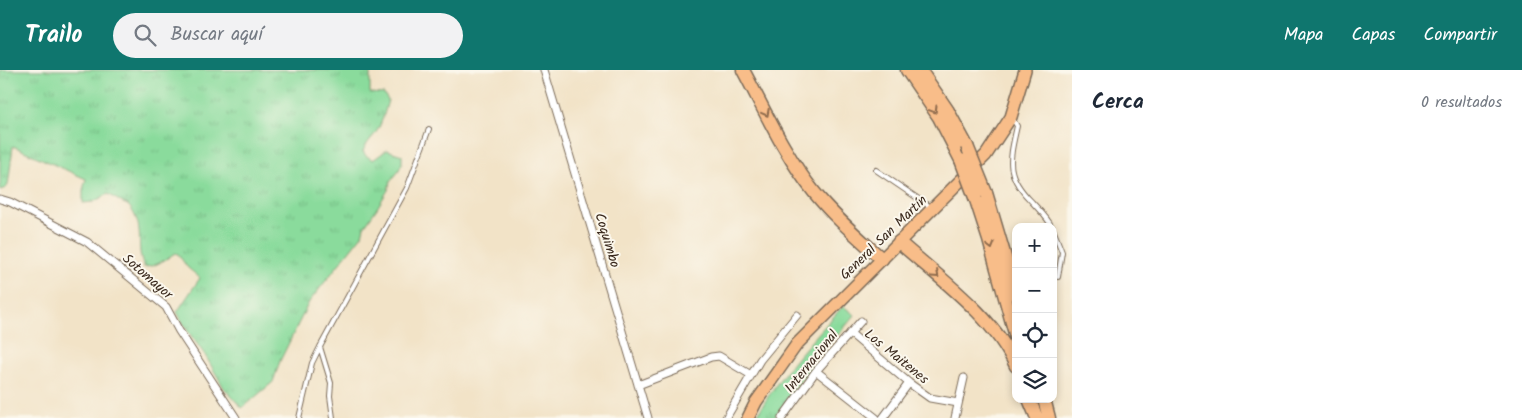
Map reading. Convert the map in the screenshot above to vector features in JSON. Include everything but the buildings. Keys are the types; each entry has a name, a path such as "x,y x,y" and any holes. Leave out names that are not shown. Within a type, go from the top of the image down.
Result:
{"highway":[{"path":"744,70 779,137 805,181 841,221 882,259"},
{"path":"906,70 938,117 997,226 1012,280"},
{"path":"920,70 948,111 967,146 981,196 989,240 1012,323"},
{"path":"899,242 982,318 1001,340 1012,359"},
{"path":"1032,403 1037,418"},
{"path":"1045,403 1049,418"}],"main road":[{"name":"General San Martín","path":"748,418 756,402 797,344 986,156 1011,117 1025,70"}],"street":[{"name":"Coquimbo","path":"544,70 648,418"},
{"name":"Sotomayor","path":"0,197 88,242 166,307 179,331 236,418"},
{"path":"726,418 760,360 797,316"},
{"name":"Internacional","path":"782,418 816,371 861,321"},
{"name":"Los Maitenes","path":"850,333 908,383 930,398 958,403"},
{"path":"638,385 711,357 719,356 751,375"},
{"path":"816,371 876,418"},
{"path":"955,418 964,378"},
{"path":"883,418 908,383"}],"lane":[{"path":"1011,117 1017,126 1012,147 1011,173 1022,192 1050,223"},
{"path":"299,418 312,363 406,188 429,129"},
{"path":"876,170 933,209"},
{"path":"1057,239 1062,252 1058,277"},
{"path":"320,346 331,383 330,396 333,418"}],"green space":[{"path":"0,70 370,70 370,93 384,94 388,100 380,126 363,151 365,155 373,160 387,150 402,155 402,163 390,182 388,190 364,227 362,235 309,302 280,361 273,382 242,408 224,388 177,312 200,278 175,253 157,264 144,267 141,259 139,228 134,213 128,205 108,194 93,202 83,203 83,190 86,179 13,146 8,185 0,190"},
{"path":"843,306 855,315 808,370 774,418 756,418 785,373"}]}
